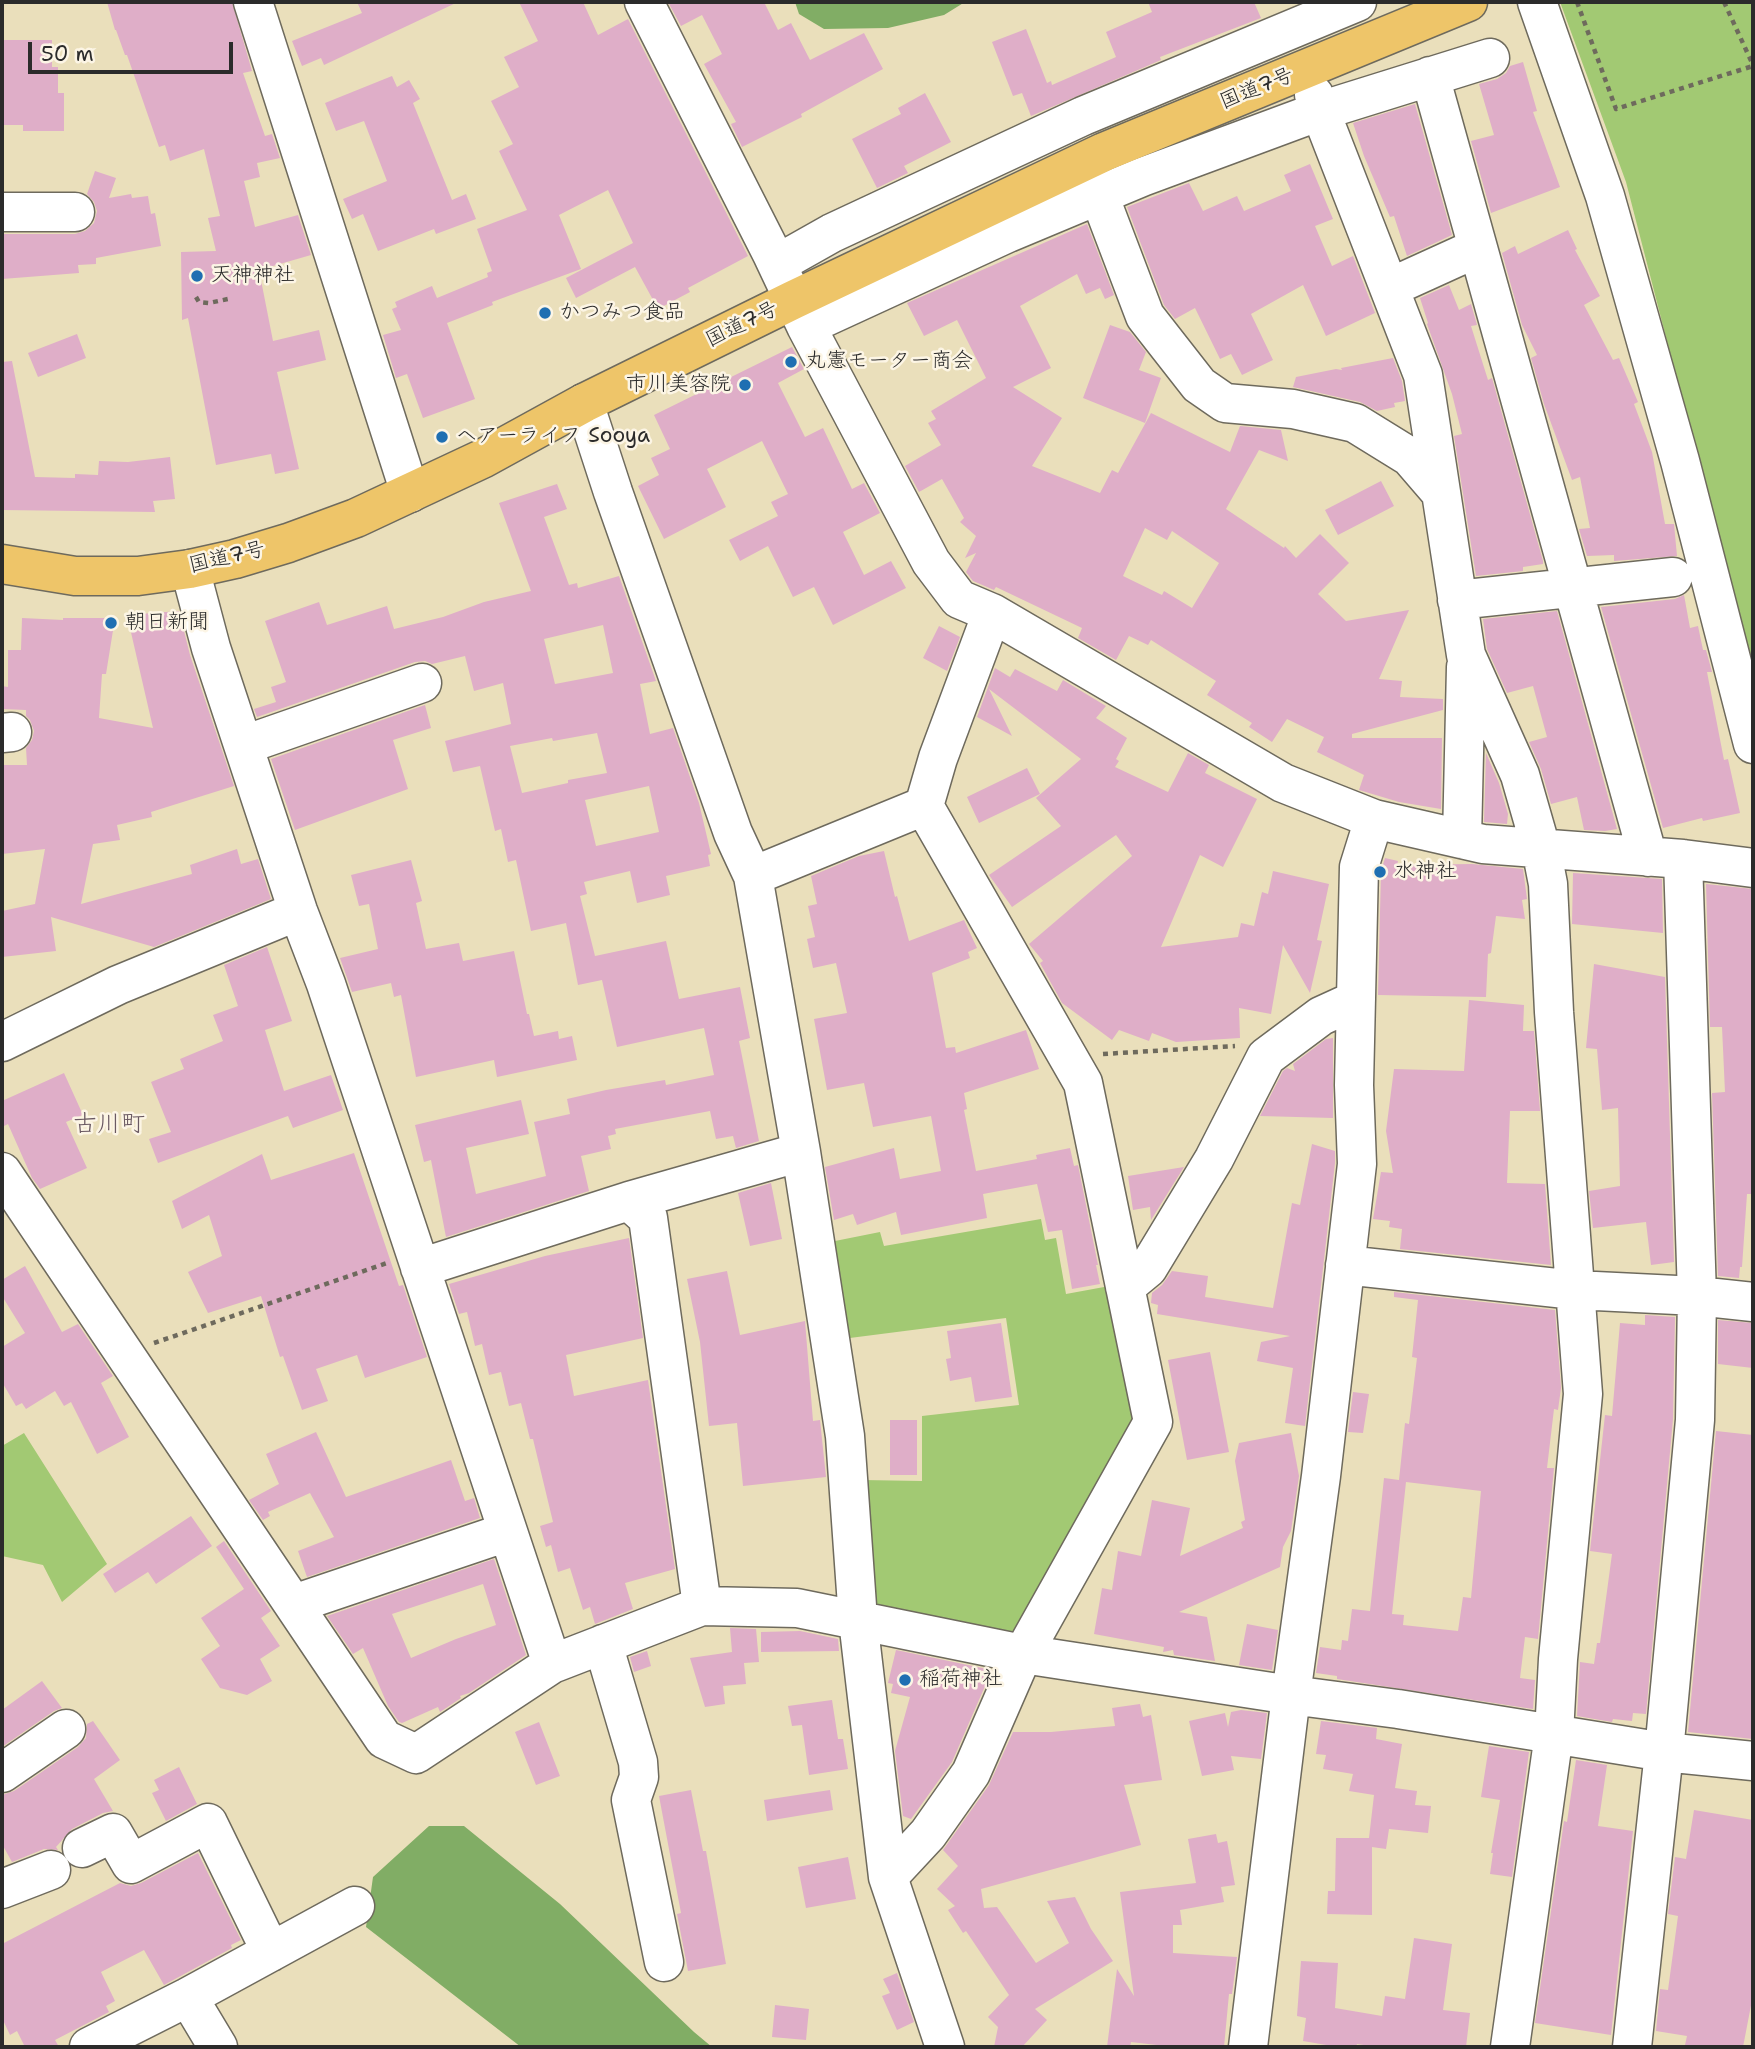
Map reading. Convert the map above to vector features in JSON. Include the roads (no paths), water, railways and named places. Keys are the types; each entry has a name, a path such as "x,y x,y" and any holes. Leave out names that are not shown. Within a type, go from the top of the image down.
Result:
{"highway":[{"name":"国道7号","path":"2,564 75,576 138,576 235,559 356,518 482,459 584,403 800,313 1104,152 1468,2"}],"street":[{"path":"253,2 410,493"},
{"path":"644,2 800,313 931,562 959,599 992,613 1283,783 1374,819 1483,844 1666,858 1753,868"},
{"path":"777,264 832,233 1284,25 1357,2"},
{"path":"1537,2 1605,196 1680,461 1753,744"},
{"path":"800,313 1009,233 1317,103 1430,76 1490,58"},
{"path":"1430,76 1572,586 1666,858 1697,1296 1695,1420 1664,1752 1632,2047"},
{"path":"1317,103 1423,375 1466,655 1462,839"},
{"path":"1098,195 1145,316 1199,385 1225,402 1293,409 1355,423 1410,457 1441,493"},
{"path":"2,212 75,212"},
{"path":"1389,288 1477,248"},
{"path":"584,403 733,833 753,876 801,1152 845,1436 858,1620 888,1877 944,2047"},
{"path":"190,569 211,648 298,911 326,984 552,1664"},
{"path":"1457,600 1673,576"},
{"path":"888,1877 928,1834 971,1773 1023,1654 1153,1422 1083,1083 924,806 992,613"},
{"path":"1466,655 1520,775 1541,848 1548,884 1583,1394 1558,1659 1554,1734 1510,2047"},
{"path":"244,745 422,683"},
{"path":"753,876 924,806"},
{"path":"1248,2047 1321,1476 1356,1164 1354,1085 1359,867 1374,819"},
{"path":"2,1042 118,985 298,911"},
{"path":"1125,1287 1148,1268 1214,1160 1266,1057 1321,1016 1356,1000"},
{"path":"417,1261 801,1152"},
{"path":"2,1172 384,1740 416,1754 552,1664 702,1606 797,1608 1023,1654 1398,1709 1664,1752 1753,1761"},
{"path":"629,1201 648,1218 702,1606"},
{"path":"1345,1265 1575,1290 1697,1296 1753,1302"},
{"path":"294,1604 508,1532"},
{"path":"603,1644 639,1762 639,1777 631,1800 664,1962"},
{"path":"2,1773 66,1728"},
{"path":"82,1847 113,1833 131,1864 208,1823 271,1952"},
{"path":"2,1889 51,1870"},
{"path":"89,2047 188,1997 355,1906"},
{"path":"188,1997 218,2047"}],"place":[{"name":"天神神社","path":"197,276"},
{"name":"かつみつ食品","path":"545,313"},
{"name":"丸憲モーター商会","path":"791,362"},
{"name":"市川美容院","path":"745,385"},
{"name":"ヘアーライフ Sooya","path":"442,437"},
{"name":"朝日新聞","path":"111,623"},
{"name":"水神社","path":"1380,872"},
{"name":"稲荷神社","path":"905,1680"}],"district":[{"name":"古川町","path":"109,1125"}]}
